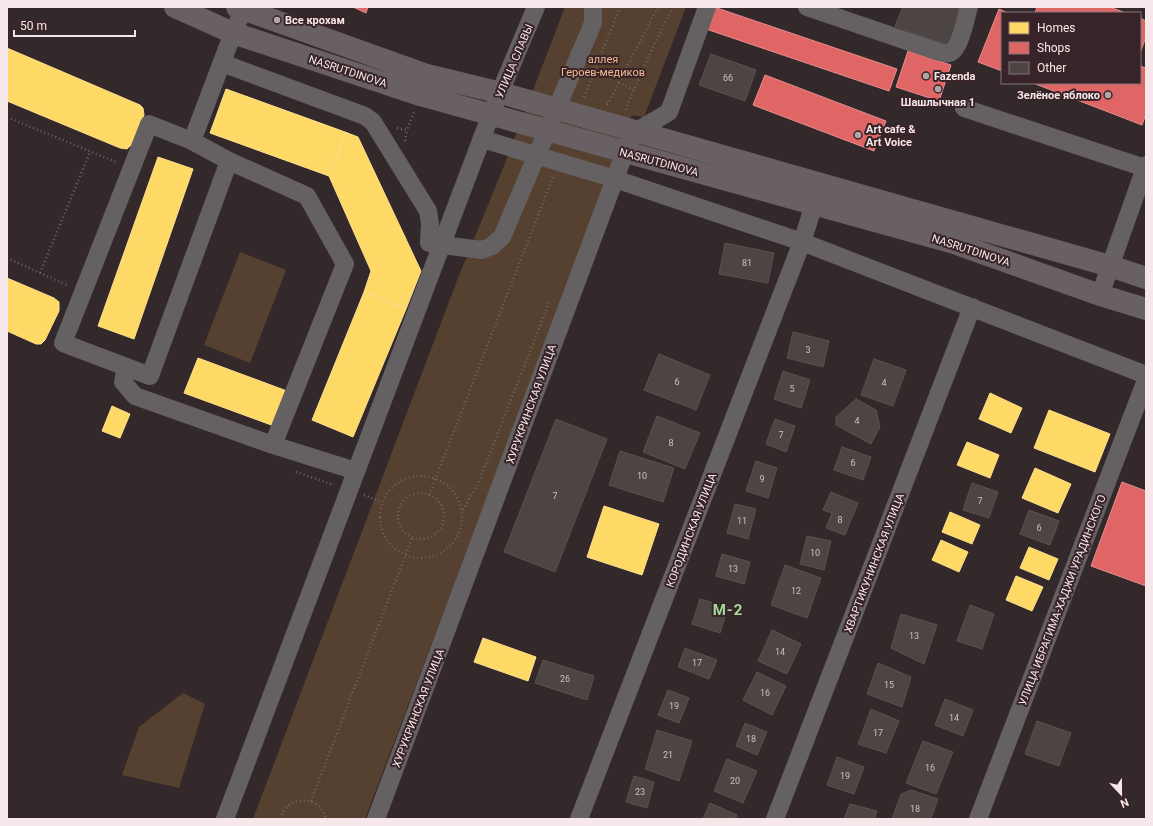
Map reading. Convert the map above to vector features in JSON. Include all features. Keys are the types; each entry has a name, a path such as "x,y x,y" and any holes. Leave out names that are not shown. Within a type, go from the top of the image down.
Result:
{"main road":[{"name":"NASRUTDINOVA","path":"175,7 233,33 420,95 623,152 817,194 1110,266 1146,278"},
{"name":"NASRUTDINOVA","path":"240,8 427,76 501,93 632,131 817,194 1100,295 1146,309"}],"street":[{"name":"УЛИЦА СЛАВЫ","path":"225,819 356,471 435,244 482,139 536,7"},
{"path":"222,63 365,116 373,122 428,211 435,244 482,250 492,246 502,237 592,23 592,7"},
{"path":"632,131 669,112 708,7"},
{"path":"807,7 939,52 949,53 955,50 969,7"},
{"path":"192,141 233,33 240,8"},
{"path":"964,108 1145,167 1100,295"},
{"path":"229,161 150,376 63,344 149,124 192,141 229,161 307,196 345,264 273,445"},
{"name":"ХУРУКРИНСКАЯ УЛИЦА","path":"376,819 632,131"},
{"path":"482,139 614,178 802,242 1146,375"},
{"name":"КОРОДИНСКАЯ УЛИЦА","path":"579,819 802,242 817,194"},
{"name":"ХВАРТИКУНИНСКАЯ УЛИЦА","path":"775,819 972,307"},
{"path":"126,367 123,382 135,396 273,445 356,471"},
{"name":"УЛИЦА ИБРАГИМА-ХАДЖИ УРАДИНСКОГО","path":"978,819 1146,380"}],"path":[{"path":"590,99 584,97 620,7"},
{"path":"602,102 608,104 658,7"},
{"path":"628,103 673,7"},
{"path":"619,82 634,90"},
{"path":"7,118 131,169"},
{"path":"404,142 407,130"},
{"path":"40,273 90,152"},
{"path":"429,495 556,170"},
{"path":"7,258 83,292"},
{"path":"463,510 478,484 552,295"},
{"path":"295,471 382,502"},
{"path":"420,475 436,478 449,485 458,497 463,510 462,525 457,539 447,550 434,557 420,559 406,556 392,547 383,534 379,518 382,502 391,488 404,479 420,475"},
{"path":"420,493 429,495 437,500 442,507 444,516 443,525 438,532 430,538 422,540 412,538 405,534 400,526 397,518 399,508 411,495 420,493"},
{"path":"311,801 412,538"},
{"path":"280,819 286,807 293,802 302,800 311,801 319,806 326,819"}],"green space":[{"name":"аллея Героев-медиков","path":"565,7 686,7 644,117 632,115 365,819 253,819 458,278 504,166"},
{"path":"240,252 286,270 250,363 204,345"},
{"path":"183,693 205,704 179,788 122,775 139,727"}],"building: Homes":[{"path":"7,48 140,105 143,108 144,115 132,144 127,149 120,148 7,101"},
{"path":"226,89 345,132 329,176 210,133"},
{"path":"345,132 358,137 421,271 406,309 364,292 371,271 329,176"},
{"path":"158,157 193,169 134,339 98,326"},
{"path":"7,278 54,298 59,302 59,311 45,340 41,344 36,344 7,331"},
{"path":"364,292 406,309 353,437 312,420"},
{"path":"198,358 287,391 274,426 184,393"},
{"path":"990,393 1022,408 1011,433 979,419"},
{"path":"112,406 130,414 120,438 102,431"},
{"path":"1049,410 1110,434 1095,472 1034,448"},
{"path":"967,442 999,455 990,478 957,465"},
{"path":"1035,468 1071,484 1058,513 1022,498"},
{"path":"604,506 659,524 642,575 587,557"},
{"path":"950,512 980,525 972,544 942,532"},
{"path":"941,540 968,552 959,572 932,560"},
{"path":"1029,547 1058,559 1049,580 1020,568"},
{"path":"1016,576 1043,587 1032,611 1006,600"},
{"path":"483,638 536,657 528,681 474,662"}],"building: Shops":[{"path":"353,7 368,7 366,13"},
{"path":"714,7 897,69 889,91 706,29"},
{"path":"1037,7 1110,7 1123,12 1035,12"},
{"path":"999,9 1006,12 1001,12 1001,71 978,62"},
{"path":"1141,18 1146,21 1146,37 1141,50"},
{"path":"908,51 951,65 939,101 896,87"},
{"path":"1141,66 1146,68 1146,114 1142,125 1036,84 1141,84"},
{"path":"765,75 886,121 874,151 753,105"},
{"path":"1122,482 1146,491 1146,586 1091,566"}],"building: Other":[{"path":"903,7 956,7 964,10 950,47 895,26"},
{"path":"711,54 756,70 745,101 699,85"},
{"path":"725,243 774,253 768,283 719,274"},
{"path":"793,332 829,341 823,367 787,358"},
{"path":"659,354 710,375 696,410 644,390"},
{"path":"874,359 906,370 893,406 861,395"},
{"path":"783,371 810,380 801,408 774,399"},
{"path":"856,399 876,410 880,427 871,444 836,425 836,417"},
{"path":"657,416 700,433 685,469 643,452"},
{"path":"556,419 607,439 555,572 504,552"},
{"path":"775,419 795,426 786,452 766,444"},
{"path":"842,447 871,457 863,480 834,470"},
{"path":"620,451 674,468 663,502 609,485"},
{"path":"756,461 777,468 768,498 746,491"},
{"path":"972,483 998,492 989,518 963,510"},
{"path":"831,492 858,503 845,535 826,528 832,513 823,510"},
{"path":"735,504 756,509 748,539 727,533"},
{"path":"1029,510 1059,521 1050,545 1020,534"},
{"path":"807,536 831,541 824,570 800,564"},
{"path":"722,554 750,562 744,584 716,576"},
{"path":"785,565 821,578 807,618 771,605"},
{"path":"700,599 728,607 720,633 692,624"},
{"path":"970,605 994,614 982,649 957,641"},
{"path":"901,614 937,625 924,664 891,648"},
{"path":"772,630 801,644 787,674 758,661"},
{"path":"685,648 717,660 709,679 678,667"},
{"path":"543,660 594,676 587,700 535,683"},
{"path":"878,663 911,677 902,707 867,694"},
{"path":"757,672 786,686 772,715 743,700"},
{"path":"668,690 689,698 679,723 658,715"},
{"path":"945,699 973,710 963,736 935,725"},
{"path":"871,709 899,721 886,753 858,744"},
{"path":"1037,721 1071,733 1059,766 1025,754"},
{"path":"745,723 767,732 757,755 736,746"},
{"path":"657,730 692,741 679,781 645,769"},
{"path":"923,741 953,752 936,794 906,783"},
{"path":"837,757 864,767 854,794 827,785"},
{"path":"727,759 757,771 743,803 714,791"},
{"path":"634,776 654,782 647,808 626,802"},
{"path":"911,790 938,799 931,819 892,819 901,794"},
{"path":"710,803 737,815 735,819 703,819"},
{"path":"850,804 877,811 874,819 844,819"}],"place":[{"name":"Все крохам","path":"277,20"},
{"name":"Fazenda","path":"926,76"},
{"name":"Шашлычная 1","path":"938,89"},
{"name":"Зелёное яблоко","path":"1108,95"},
{"name":"Art cafe & Art Voice","path":"858,135"}],"district":[{"name":"М-2","path":"728,610"}]}
